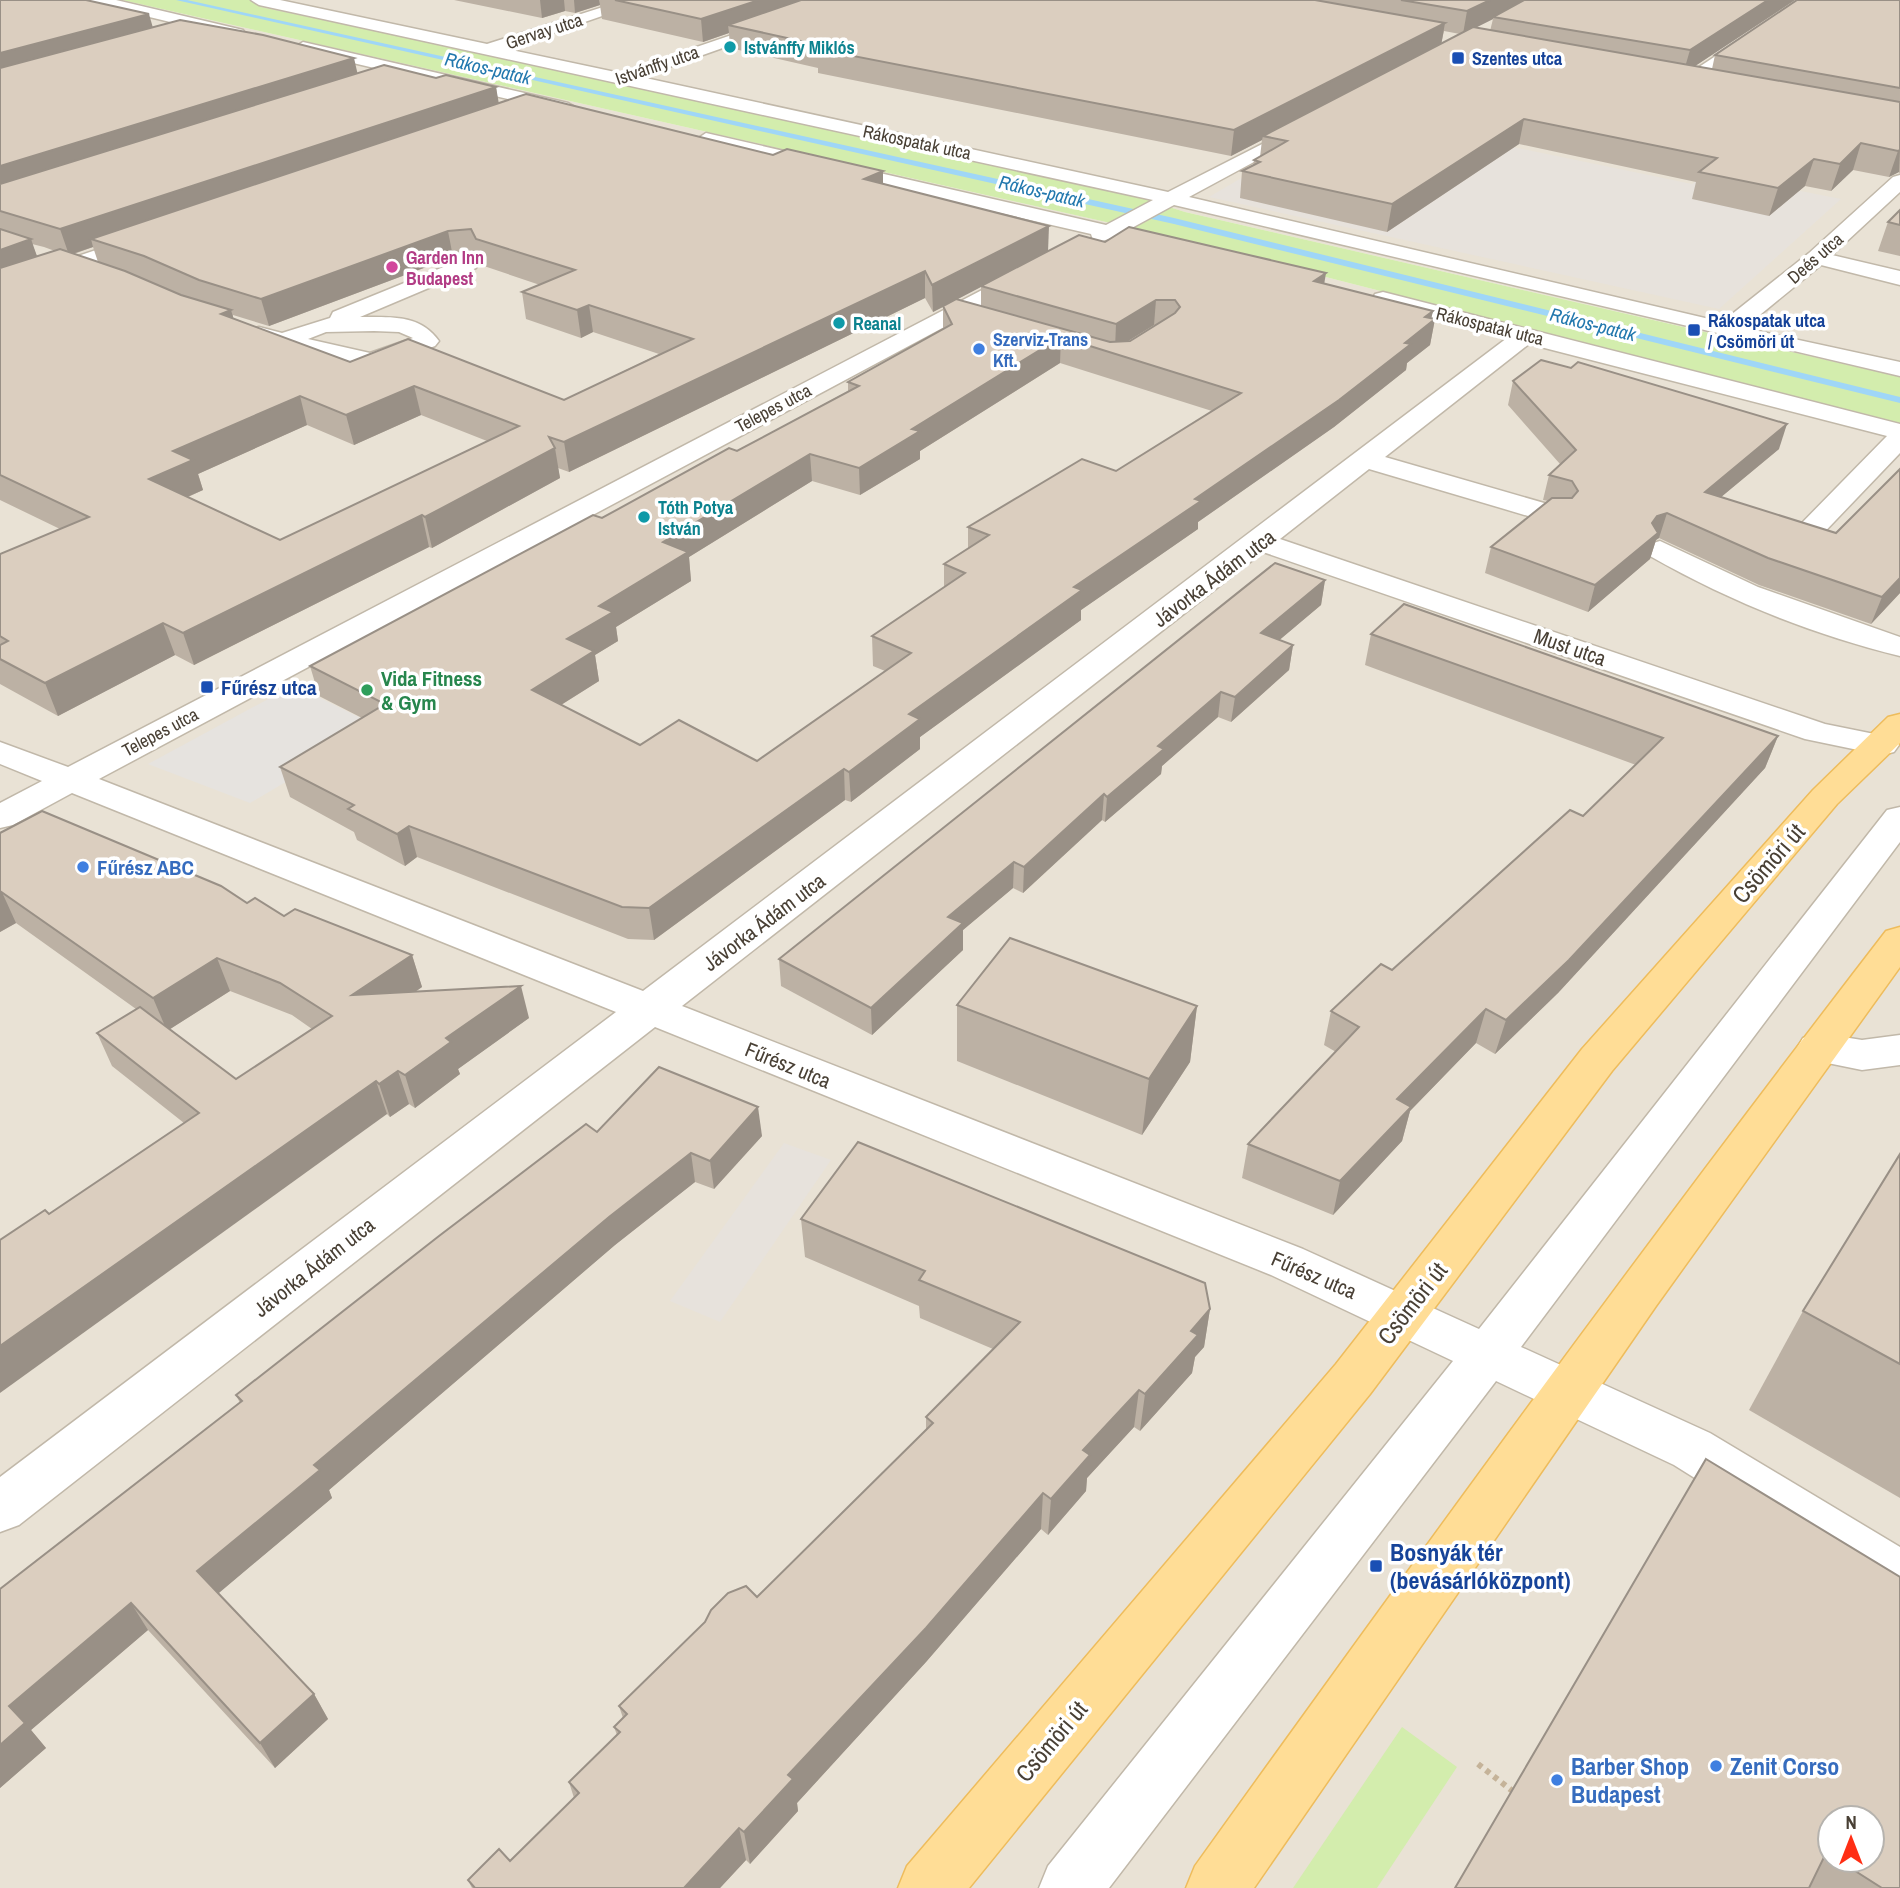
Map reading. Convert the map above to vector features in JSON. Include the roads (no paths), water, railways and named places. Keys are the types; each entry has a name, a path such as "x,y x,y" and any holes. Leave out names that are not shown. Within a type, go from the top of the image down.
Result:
{"main road":[{"name":"Csömöri út","path":"929,1888 1403,1314 1597,1060 1825,797 1891,735"},
{"path":"1217,1888 1569,1391 1818,1048 1900,940"}],"street":[{"path":"96,0 251,36"},
{"name":"Rákospatak utca","path":"259,0 288,2 1900,369"},
{"name":"Gervay utca","path":"488,49 640,0"},
{"name":"Istvánffy utca","path":"509,115 850,0"},
{"path":"1713,88 1680,81 1810,0"},
{"path":"134,29 175,19"},
{"path":"171,38 211,27"},
{"path":"292,45 585,112"},
{"path":"381,82 414,71"},
{"path":"1075,249 1320,120"},
{"path":"693,136 1119,225 1195,251"},
{"name":"Deés utca","path":"1727,330 1817,258 1900,181"},
{"path":"0,289 163,234"},
{"path":"36,254 108,277"},
{"path":"1817,258 1900,278"},
{"name":"Telepes utca","path":"0,817 1050,262"},
{"path":"284,340 468,263"},
{"name":"Rákospatak utca","path":"1367,295 1900,432"},
{"path":"953,313 991,324"},
{"path":"234,326 372,362 427,341 419,330 400,325 323,324"},
{"name":"Jávorka Ádám utca","path":"0,1508 1261,542 1526,335"},
{"path":"1802,538 1900,438"},
{"path":"1367,460 1555,515"},
{"name":"Must utca","path":"1261,542 1817,732 1891,735"},
{"path":"1660,550 1697,572 1748,595 1900,647"},
{"name":"Fűrész utca","path":"0,752 1274,1257 1692,1449 1900,1577"},
{"path":"1070,1888 1488,1354 1900,818"},
{"path":"1818,1048 1862,1055 1900,1050"}],"waterway":[{"name":"Rákos-patak","path":"179,0 1174,221 1900,400"}],"place":[{"name":"Istvánffy Miklós","path":"730,47"},
{"name":"Szentes utca","path":"1458,58"},
{"name":"Garden Inn Budapest","path":"392,267"},
{"name":"Reanal","path":"839,323"},
{"name":"Rákospatak utca / Csömöri út","path":"1694,330"},
{"name":"Szerviz-Trans Kft.","path":"979,349"},
{"name":"Tóth Potya István","path":"644,517"},
{"name":"Fűrész utca","path":"207,687"},
{"name":"Vida Fitness & Gym","path":"367,690"},
{"name":"Fűrész ABC","path":"83,867"},
{"name":"Bosnyák tér (bevásárlóközpont)","path":"1376,1566"},
{"name":"Zenit Corso","path":"1716,1766"},
{"name":"Barber Shop Budapest","path":"1557,1780"}]}
